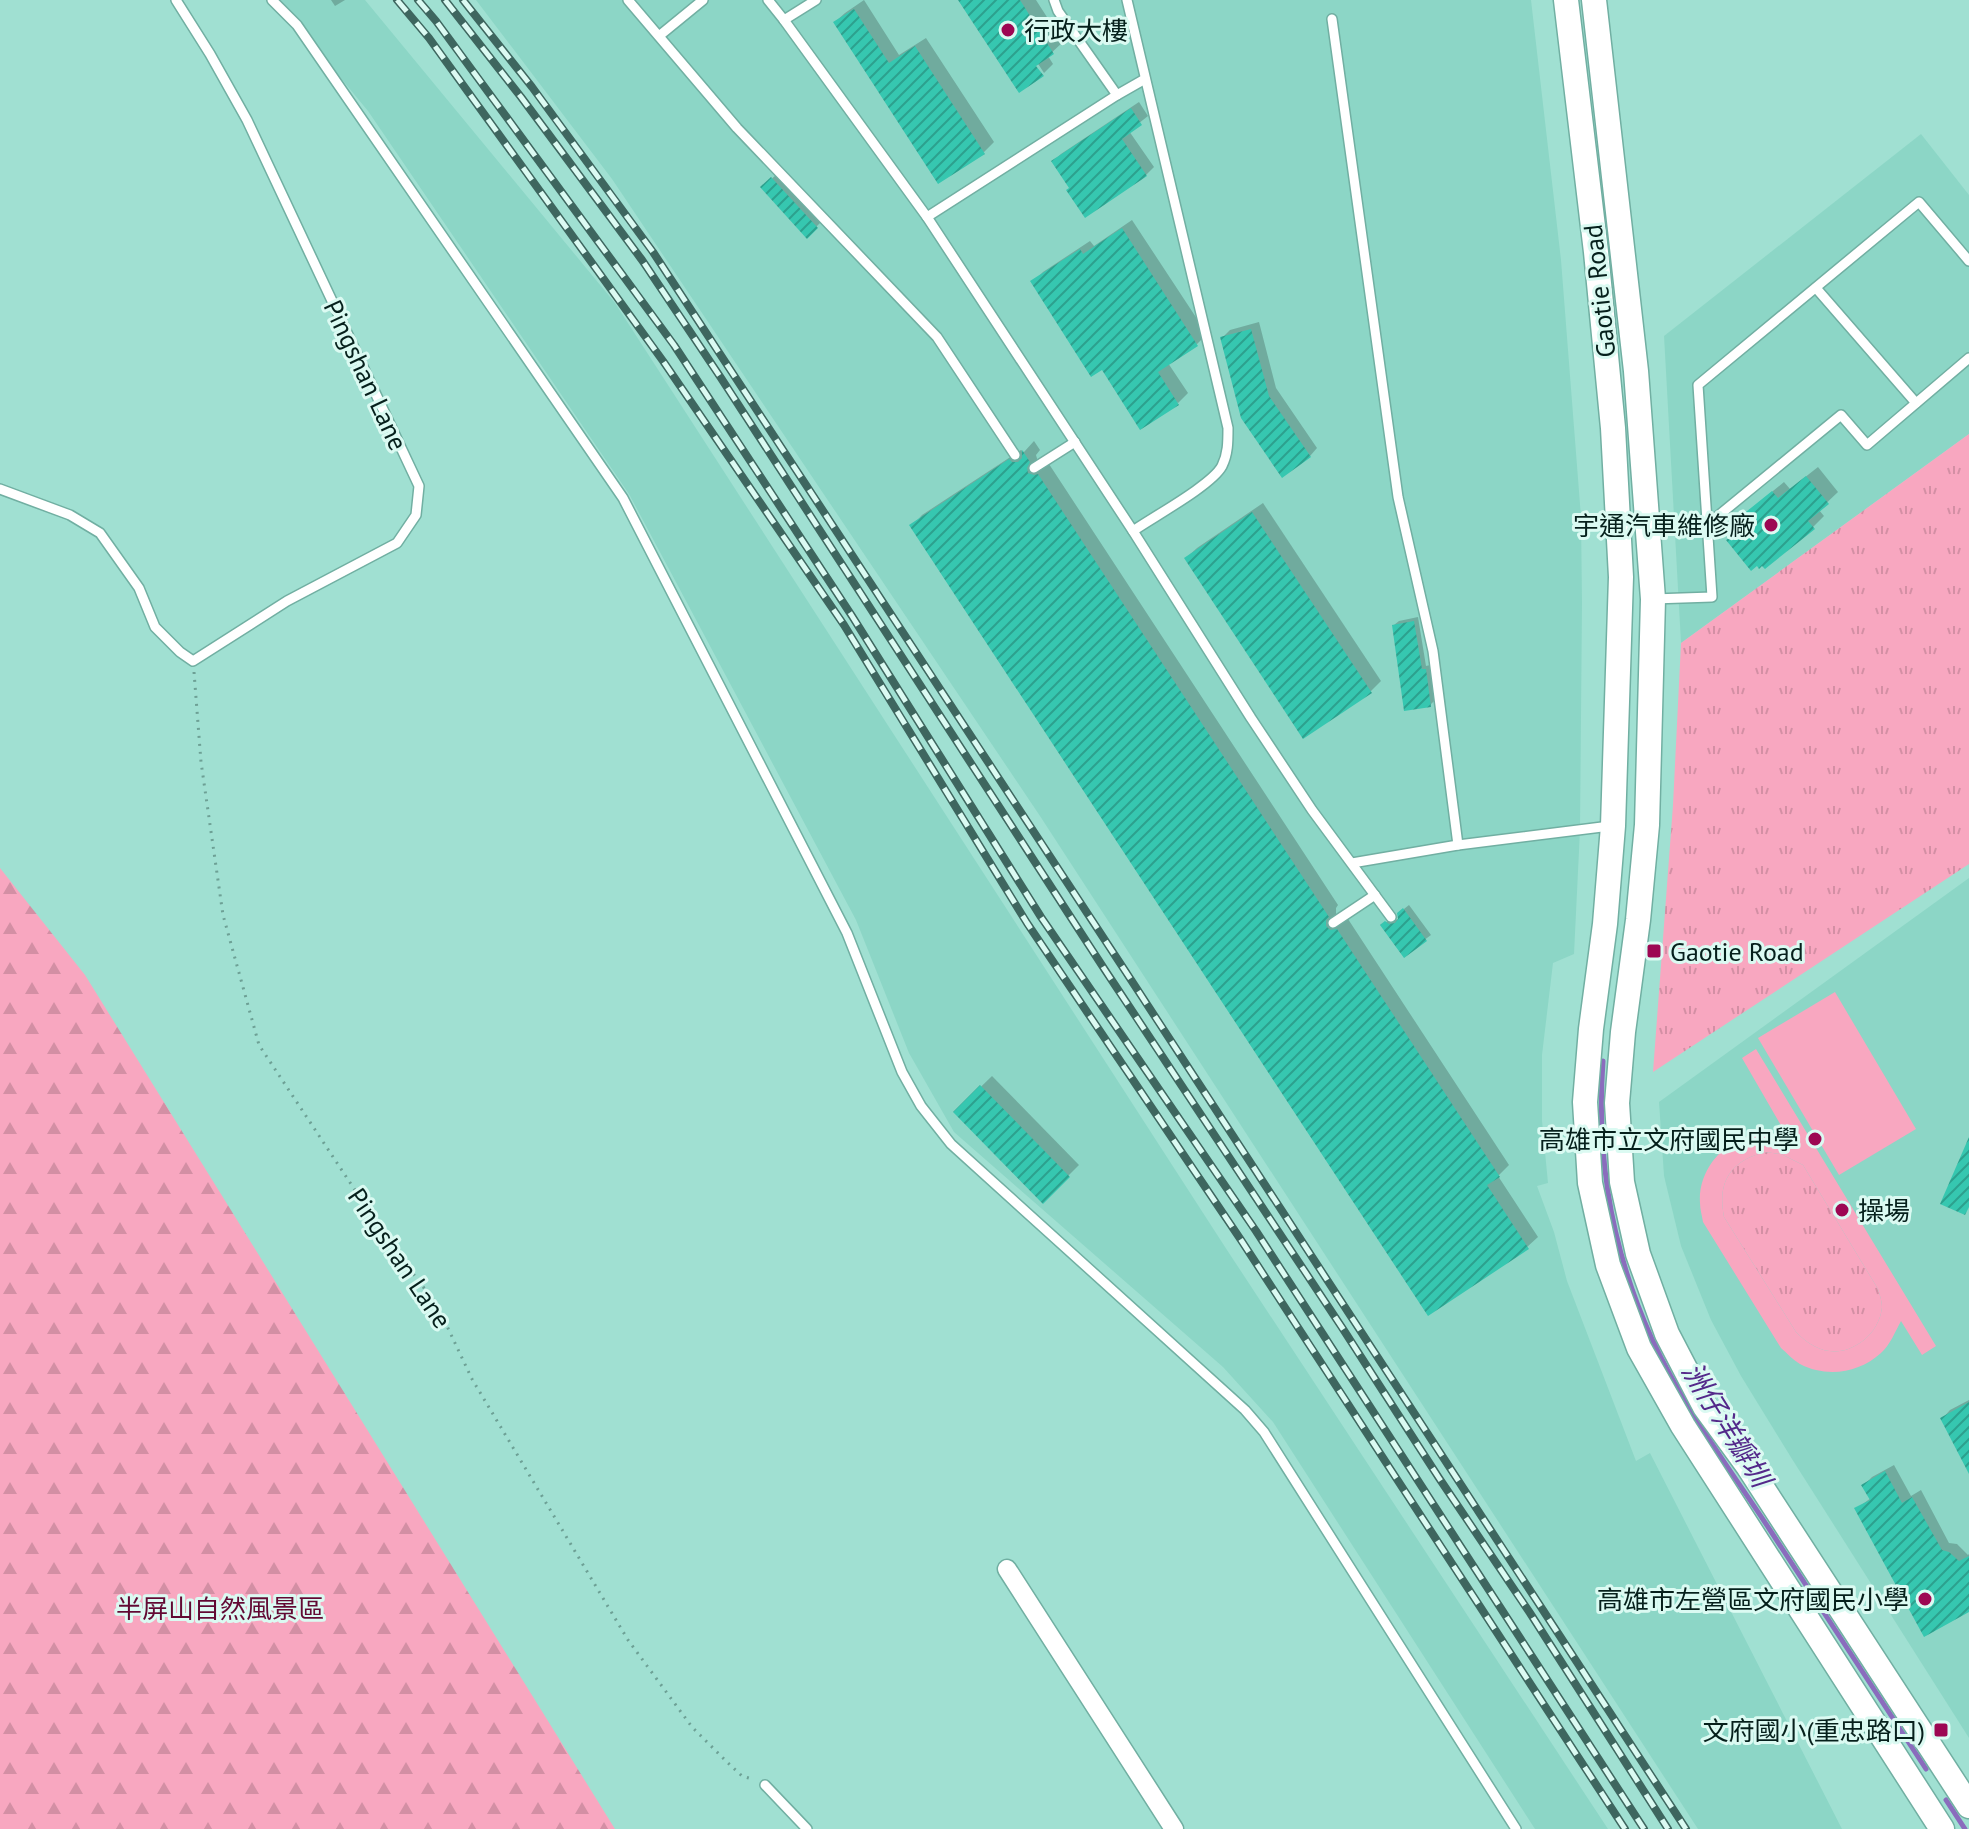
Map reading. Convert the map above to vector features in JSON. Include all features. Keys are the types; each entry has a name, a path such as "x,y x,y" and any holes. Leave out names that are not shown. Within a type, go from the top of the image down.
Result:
{"street":[{"name":"Gaotie Road","path":"1566,0 1612,413 1621,600 1613,826 1585,1102 1590,1183 1608,1265 1639,1348 1683,1426 1942,1829"},
{"name":"Gaotie Road","path":"1594,0 1636,371 1653,599 1647,825 1617,1103 1622,1182 1638,1254 1667,1334 1705,1407 1748,1466 1969,1806"},
{"path":"1621,600 1653,599"},
{"path":"1007,1569 1174,1829"}],"lane":[{"name":"Pingshan Lane","path":"176,0 247,120 419,486 416,515 397,543 287,601 193,661"},
{"path":"272,0 297,25 623,498 847,933 902,1072 921,1106 951,1144 1245,1410 1264,1432 1516,1829"},
{"path":"628,0 737,128 937,337 1015,455"},
{"path":"659,36 703,0"},
{"path":"768,0 927,217 1133,531 1251,718 1312,810 1391,917"},
{"path":"784,20 816,0"},
{"path":"1054,0 1058,11 1117,95"},
{"path":"1127,0 1228,428 1228,452 1221,469 1208,482 1133,531"},
{"path":"1332,19 1398,497 1433,651 1458,845"},
{"path":"927,217 1145,79"},
{"path":"1653,599 1712,597 1698,385 1919,202 1969,261"},
{"path":"1816,288 1916,403"},
{"path":"1707,525 1841,415 1867,445 1969,358"},
{"path":"1034,468 1075,442"},
{"path":"0,489 70,515 100,533 139,588 155,627 193,661"},
{"path":"1352,863 1458,845 1613,826"},
{"path":"1333,923 1375,895"},
{"path":"765,1785 807,1829"}],"path":[{"name":"Pingshan Lane","path":"193,661 201,762 223,915 259,1045 392,1246 437,1305 472,1379 628,1640 692,1727 742,1776 765,1785"}],"shaded area":[{"path":"276,0 365,0 615,303 1227,1250 1608,1829 1535,1829 1273,1422 1223,1367 954,1132 909,1053 856,920 629,494 368,111"},
{"path":"476,0 1531,0 1561,260 1581,517 1582,603 1580,830 1574,954 1553,963 1542,1055 1542,1121 1548,1183 1537,1186 1567,1281 1636,1461 1650,1453 1842,1829 1698,1829 1040,816 612,179"},
{"path":"1921,134 1969,195 1969,434 1681,643 1664,336"},
{"name":"高雄市立文府國民中學","path":"1969,878 1969,1738 1792,1459 1711,1320 1681,1246 1664,1176 1659,1102"}],"green space":[{"path":"1969,434 1969,864 1653,1072 1673,805 1681,643"},
{"name":"半屏山自然風景區","path":"0,868 85,975 615,1829 0,1829"},
{"path":"1835,992 1916,1129 1839,1175 1758,1038"},
{"name":"操場","path":"1756,1049 1936,1346 1922,1355 1901,1321 1884,1350 1863,1365 1832,1372 1800,1364 1781,1348 1703,1222 1700,1203 1702,1182 1717,1156 1748,1136 1786,1134 1742,1058","holes":["1765,1152 1781,1154 1803,1165 1881,1298 1882,1307 1876,1326 1864,1340 1846,1350 1820,1349 1796,1332 1724,1217 1725,1183 1735,1167"]},
{"path":"1765,1152 1781,1154 1803,1165 1878,1289 1882,1307 1878,1321 1867,1337 1846,1350 1820,1349 1796,1332 1724,1217 1723,1193 1729,1174 1743,1161"}],"building":[{"name":"行政大樓","path":"958,0 1020,0 1054,54 1036,66 1044,76 1019,93"},
{"path":"854,9 889,63 915,46 985,154 938,184 833,22"},
{"path":"1131,108 1142,125 1122,139 1147,176 1085,218 1051,161"},
{"path":"771,177 818,228 807,239 760,187"},
{"path":"1122,228 1198,346 1158,372 1179,405 1140,430 1102,370 1091,377 1030,281 1080,249 1083,254"},
{"path":"1251,329 1269,396 1311,457 1282,478 1241,418 1220,337"},
{"path":"1022,450 1030,462 1028,473 1038,474 1329,917 1326,926 1330,930 1337,929 1500,1177 1487,1185 1529,1249 1428,1316 909,525 1009,459 1018,462 1022,458"},
{"name":"宇通汽車維修廠","path":"1806,476 1829,504 1808,521 1815,529 1765,569 1757,566 1751,571 1726,540 1732,536 1726,528 1772,491 1778,498"},
{"path":"1252,512 1372,693 1303,739 1184,558"},
{"path":"1414,621 1422,669 1426,669 1431,707 1404,711 1392,625"},
{"path":"1403,908 1427,941 1404,958 1380,925 1385,921 1395,923 1397,913"},
{"path":"980,1085 1070,1177 1043,1204 953,1112"},
{"path":"1969,1137 1969,1207 1965,1215 1940,1204"},
{"path":"1969,1402 1969,1474 1940,1418"},
{"path":"1885,1471 1902,1503 1912,1497 1942,1550 1959,1561 1969,1556 1969,1612 1924,1637 1854,1508 1870,1500 1861,1485"}],"waterway":[{"name":"洲仔洋瓣圳","path":"1603,1061 1602,1133 1610,1203 1626,1271 1652,1339 1707,1436 1926,1769"},
{"name":"洲仔洋瓣圳","path":"1946,1800 1965,1829"}],"railway":[{"path":"397,0 429,38 663,361 844,625 1027,923 1241,1240 1625,1829"},
{"path":"418,0 674,345 852,616 1041,917 1256,1231 1644,1829"},
{"path":"445,0 642,260 721,378 1105,970 1530,1613 1668,1829"},
{"path":"463,0 532,87 653,252 1686,1829"}],"place":[{"name":"行政大樓","path":"1008,30"},
{"name":"宇通汽車維修廠","path":"1771,525"},
{"name":"Gaotie Road","path":"1654,951"},
{"name":"高雄市立文府國民中學","path":"1815,1139"},
{"name":"操場","path":"1842,1210"},
{"name":"高雄市左營區文府國民小學","path":"1925,1599"},
{"name":"文府國小(重忠路口)","path":"1941,1730"}]}
